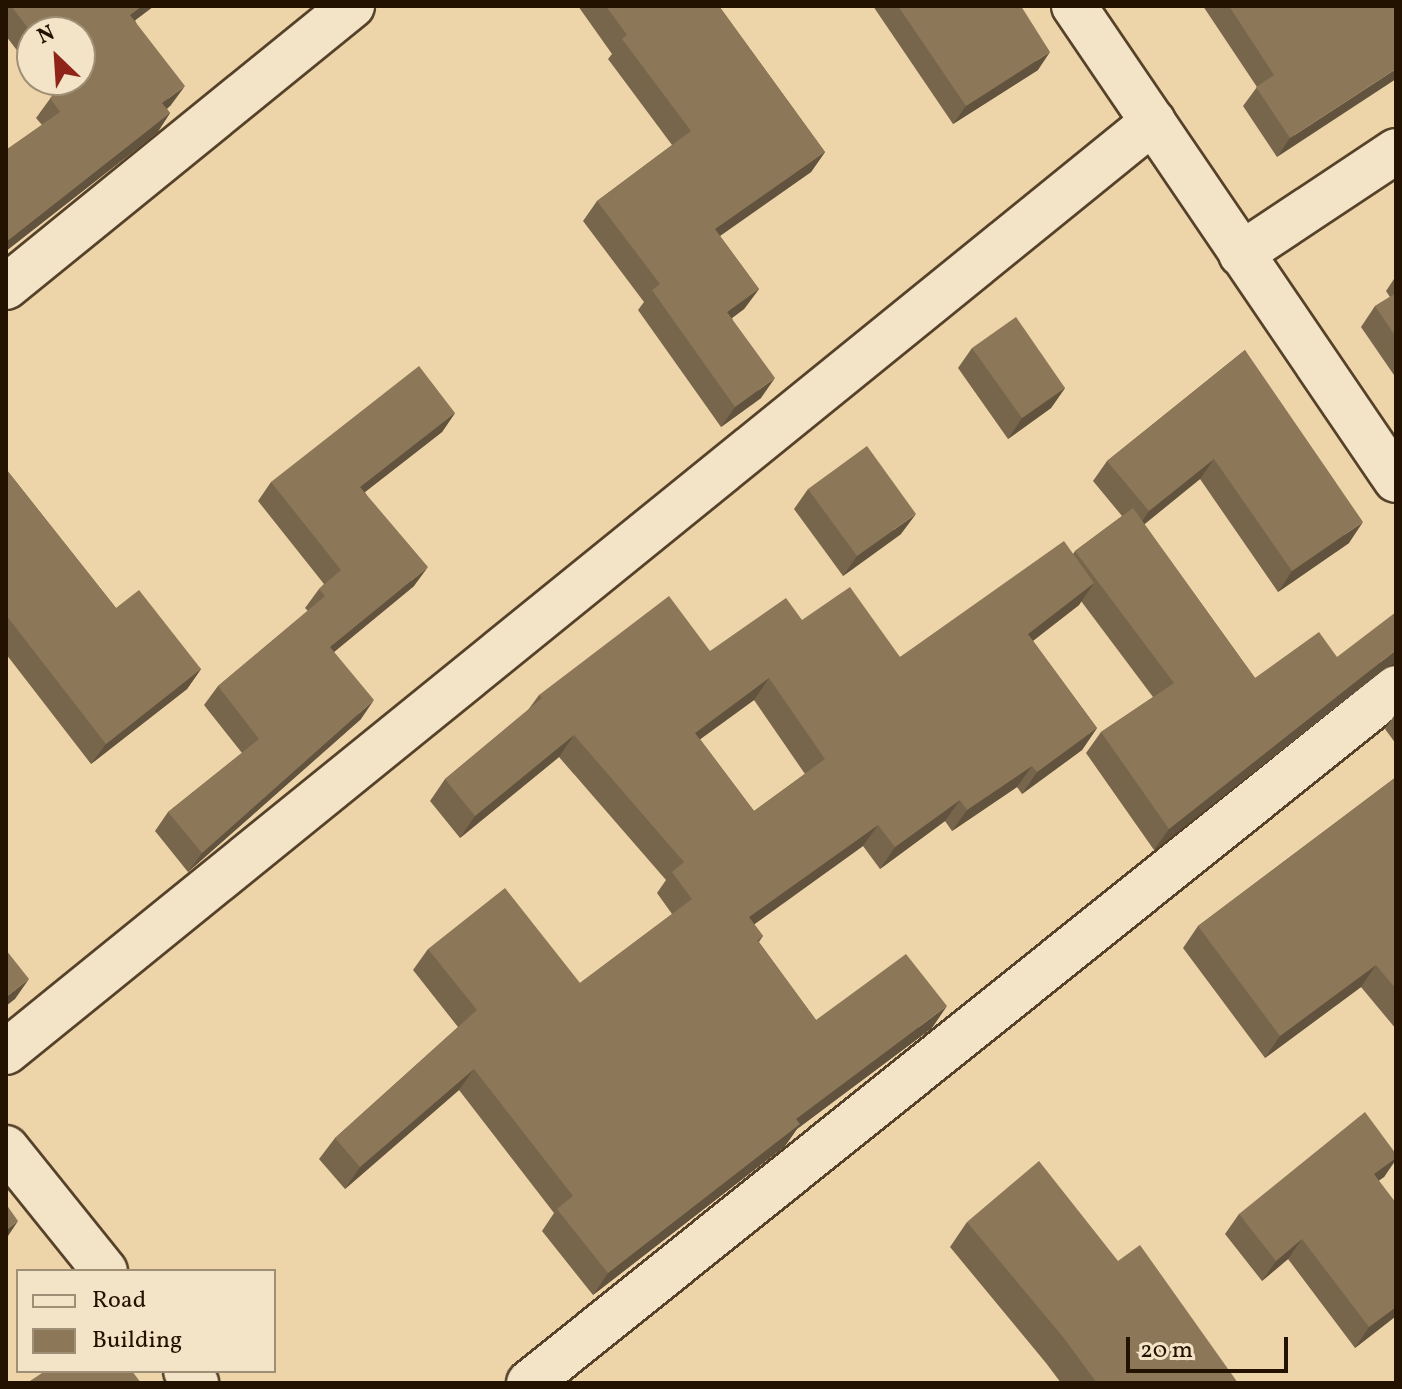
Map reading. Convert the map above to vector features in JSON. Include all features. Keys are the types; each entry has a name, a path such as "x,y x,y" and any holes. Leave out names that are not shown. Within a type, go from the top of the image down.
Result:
{"street":[{"path":"6,287 352,6"},
{"path":"1074,6 1396,480"},
{"path":"6,1052 1153,122"},
{"path":"1241,254 1396,151"},
{"path":"529,1383 1396,688"},
{"path":"6,1148 103,1269"}],"building":[{"path":"11,6 142,6 130,15 185,86 162,103 170,113 6,242 6,150 60,112 50,98 52,96 96,96 96,16 19,16"},
{"path":"606,6 719,6 825,152 715,229 759,289 727,312 775,378 735,407 652,290 660,284 597,201 691,131 622,39 627,35"},
{"path":"898,6 1021,6 1050,52 966,106"},
{"path":"1229,6 1396,6 1396,69 1290,138 1256,87 1274,75"},
{"path":"1396,293 1396,337 1375,306"},
{"path":"1016,317 1065,388 1022,418 972,348"},
{"path":"1245,350 1363,522 1292,571 1214,459 1149,511 1107,461"},
{"path":"419,366 455,413 360,487 428,567 330,647 374,700 202,853 168,812 259,739 218,686 325,596 319,589 341,570 271,482"},
{"path":"867,446 916,514 857,556 808,489"},
{"path":"6,469 116,608 139,590 201,669 106,744 6,615"},
{"path":"1133,508 1255,678 1319,632 1337,657 1396,612 1396,650 1169,829 1101,732 1174,683 1075,551"},
{"path":"1064,541 1094,583 1028,634 1097,728 1037,772 1032,766 967,810 960,800 895,847 878,825 749,917 763,936 757,940 816,1020 906,954 947,1006 796,1119 800,1124 608,1273 557,1209 573,1196 474,1069 360,1167 335,1138 477,1010 428,949 505,888 580,983 692,899 672,872 684,862 574,735 475,816 445,779 542,698 539,695 669,596 710,651 786,598 802,620 850,587 900,657","holes":["769,678 825,759 754,811 695,733"]},
{"path":"1396,777 1396,989 1376,965 1280,1036 1198,926"},
{"path":"6,950 29,979 6,997"},
{"path":"1365,1112 1396,1154 1396,1158 1374,1174 1396,1203 1396,1307 1369,1327 1302,1239 1276,1261 1239,1214"},
{"path":"1039,1161 1118,1261 1140,1245 1238,1383 1097,1383 1063,1337 967,1222"},
{"path":"6,1204 18,1221 6,1230"},
{"path":"42,1373 134,1373 141,1383 27,1383"}]}
